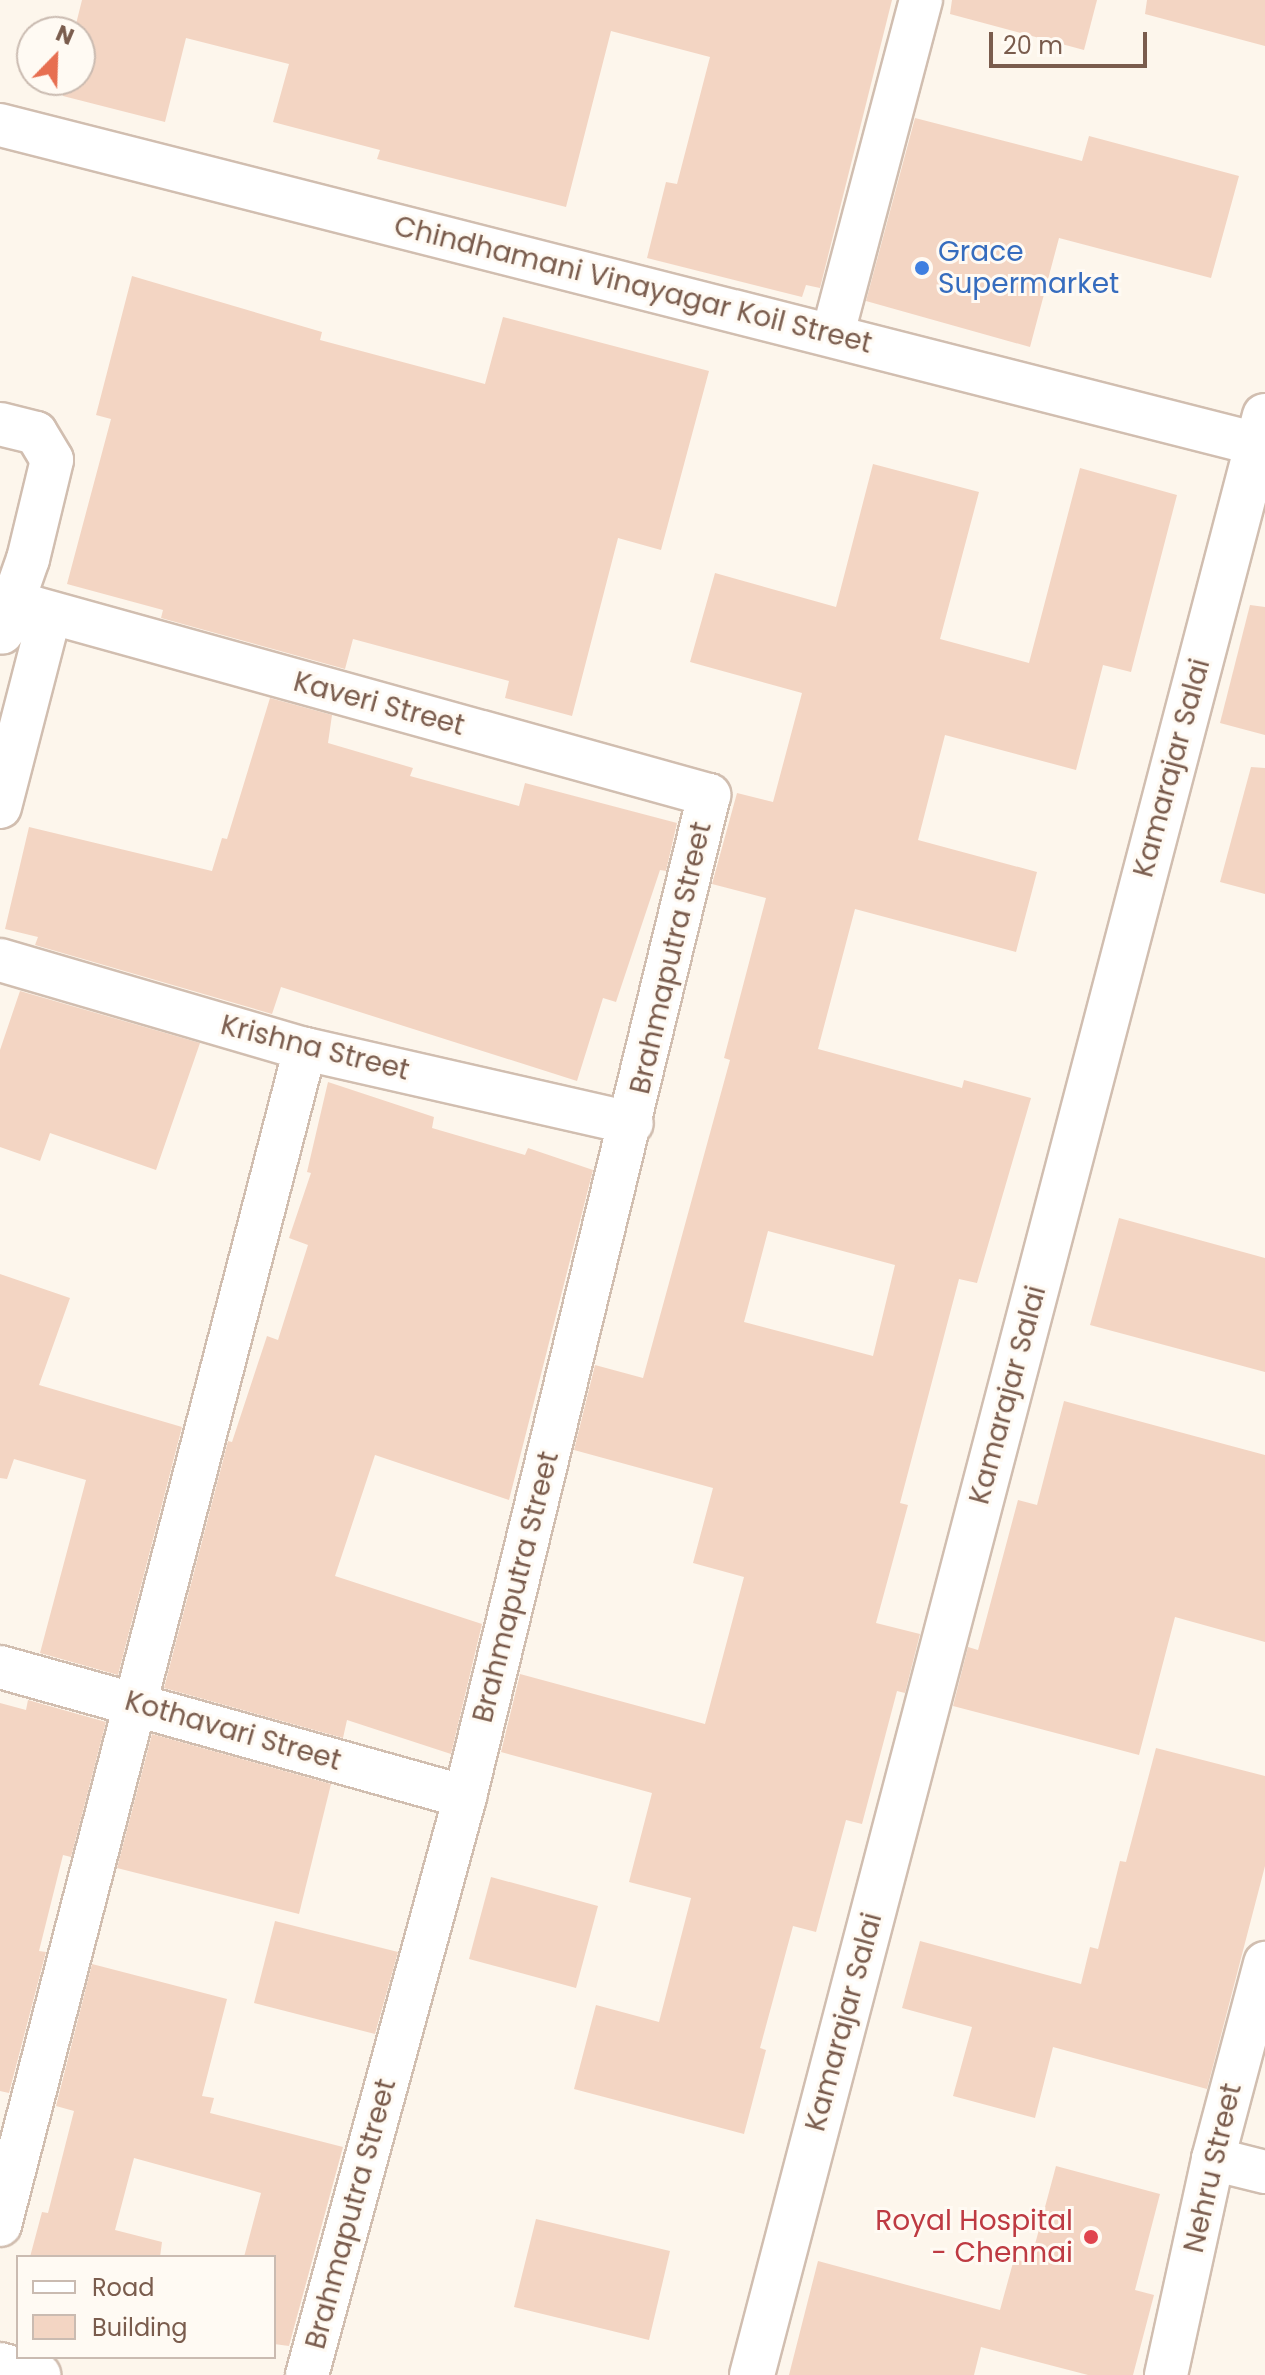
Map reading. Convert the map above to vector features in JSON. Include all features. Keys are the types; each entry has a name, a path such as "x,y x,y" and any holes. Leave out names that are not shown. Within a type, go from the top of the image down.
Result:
{"street":[{"path":"833,333 921,0"},
{"name":"Chindhamani Vinayagar Koil Street","path":"0,125 152,168 1262,435"},
{"path":"0,424 36,433 52,460 28,559 1,632"},
{"name":"Kamarajar Salai","path":"752,2375 1262,435"},
{"path":"0,807 50,613 31,607 1,632"},
{"name":"Kaveri Street","path":"50,613 709,795"},
{"name":"Brahmaputra Street","path":"307,2375 465,1797 632,1123 709,795"},
{"name":"Krishna Street","path":"0,960 305,1049 632,1123"},
{"path":"0,2225 132,1702 305,1049"},
{"name":"Kothavari Street","path":"0,1667 465,1797"},
{"name":"Nehru Street","path":"1166,2375 1213,2159 1265,1963"},
{"path":"1213,2159 1265,2172"},
{"path":"0,2364 39,2375"}],"building":[{"path":"82,0 892,0 820,288 806,285 802,297 647,258 666,182 677,184 710,57 611,31 566,207 377,159 380,150 273,122 289,64 186,38 165,122 63,96 96,96 96,16 78,16"},
{"path":"952,0 1097,0 1084,50 950,14"},
{"path":"1147,0 1265,0 1265,46 1145,14"},
{"path":"915,118 1082,161 1089,136 1239,176 1211,278 1059,238 1030,347 866,301"},
{"path":"132,276 322,332 320,340 485,384 503,317 709,371 661,550 618,538 572,716 505,698 509,681 353,639 345,669 161,618 163,610 67,584 111,419 96,415"},
{"path":"873,464 979,492 940,639 1029,663 1080,468 1177,495 1131,672 1103,665 1076,770 945,735 918,840 1037,872 1016,952 855,909 818,1049 962,1088 964,1080 1031,1098 977,1283 959,1279 900,1503 908,1505 876,1623 920,1634 905,1693 897,1691 862,1824 846,1820 816,1932 793,1926 760,2048 766,2050 744,2134 574,2089 596,2005 659,2022 691,1898 629,1882 652,1793 501,1752 520,1674 705,1724 744,1577 693,1563 713,1488 574,1450 595,1365 643,1378 730,1060 724,1058 766,898 712,884 737,793 773,802 802,693 690,662 715,573 836,607","holes":["768,1231 895,1265 873,1356 744,1322"]},
{"path":"1250,605 1265,607 1265,735 1220,723"},
{"path":"270,698 332,715 328,743 413,768 410,776 519,806 525,783 677,823 666,871 660,870 616,1002 603,998 577,1081 281,987 272,1014 35,945 38,937 5,929 29,827 212,871 222,838 227,839"},
{"path":"1251,767 1265,768 1265,894 1220,882"},
{"path":"20,991 200,1043 156,1170 50,1133 40,1161 0,1147 0,1050"},
{"path":"328,1082 434,1117 432,1128 525,1155 528,1148 593,1170 509,1500 375,1455 335,1576 482,1624 451,1754 347,1720 343,1738 164,1688 228,1441 232,1442 267,1336 278,1340 308,1245 289,1238 311,1173 307,1172"},
{"path":"1119,1218 1265,1258 1265,1372 1090,1325"},
{"path":"0,1274 70,1298 39,1385 182,1427 118,1675 40,1653 86,1480 14,1459 7,1479 0,1478"},
{"path":"1064,1401 1265,1455 1265,1642 1175,1617 1139,1755 953,1706 968,1647 978,1650 1018,1500 1037,1505"},
{"path":"28,1700 106,1722 71,1857 63,1855 39,1951 46,1952 9,2093 0,2091 0,1703 26,1710"},
{"path":"152,1734 331,1784 299,1914 117,1868"},
{"path":"1156,1748 1265,1776 1265,1866 1207,2089 1053,2047 1035,2118 953,2096 972,2027 902,2008 920,1941 1081,1984 1090,1947 1098,1949 1120,1861 1126,1862"},
{"path":"491,1877 598,1906 576,1988 469,1959"},
{"path":"275,1921 398,1952 375,2034 254,2003"},
{"path":"92,1964 227,1999 202,2096 214,2098 210,2113 343,2147 289,2346 276,2344 276,2255 245,2255 261,2193 134,2158 115,2230 162,2242 160,2255 31,2255 42,2212 48,2213 74,2111 56,2106"},
{"path":"1056,2166 1160,2194 1135,2290 1154,2295 1133,2375 1088,2375 981,2347 974,2375 789,2375 818,2261 1000,2310 1014,2259 1030,2263"},
{"path":"536,2219 670,2251 649,2340 514,2307"}],"place":[{"name":"Grace Supermarket","path":"922,268"},
{"name":"Royal Hospital - Chennai","path":"1091,2237"}]}
